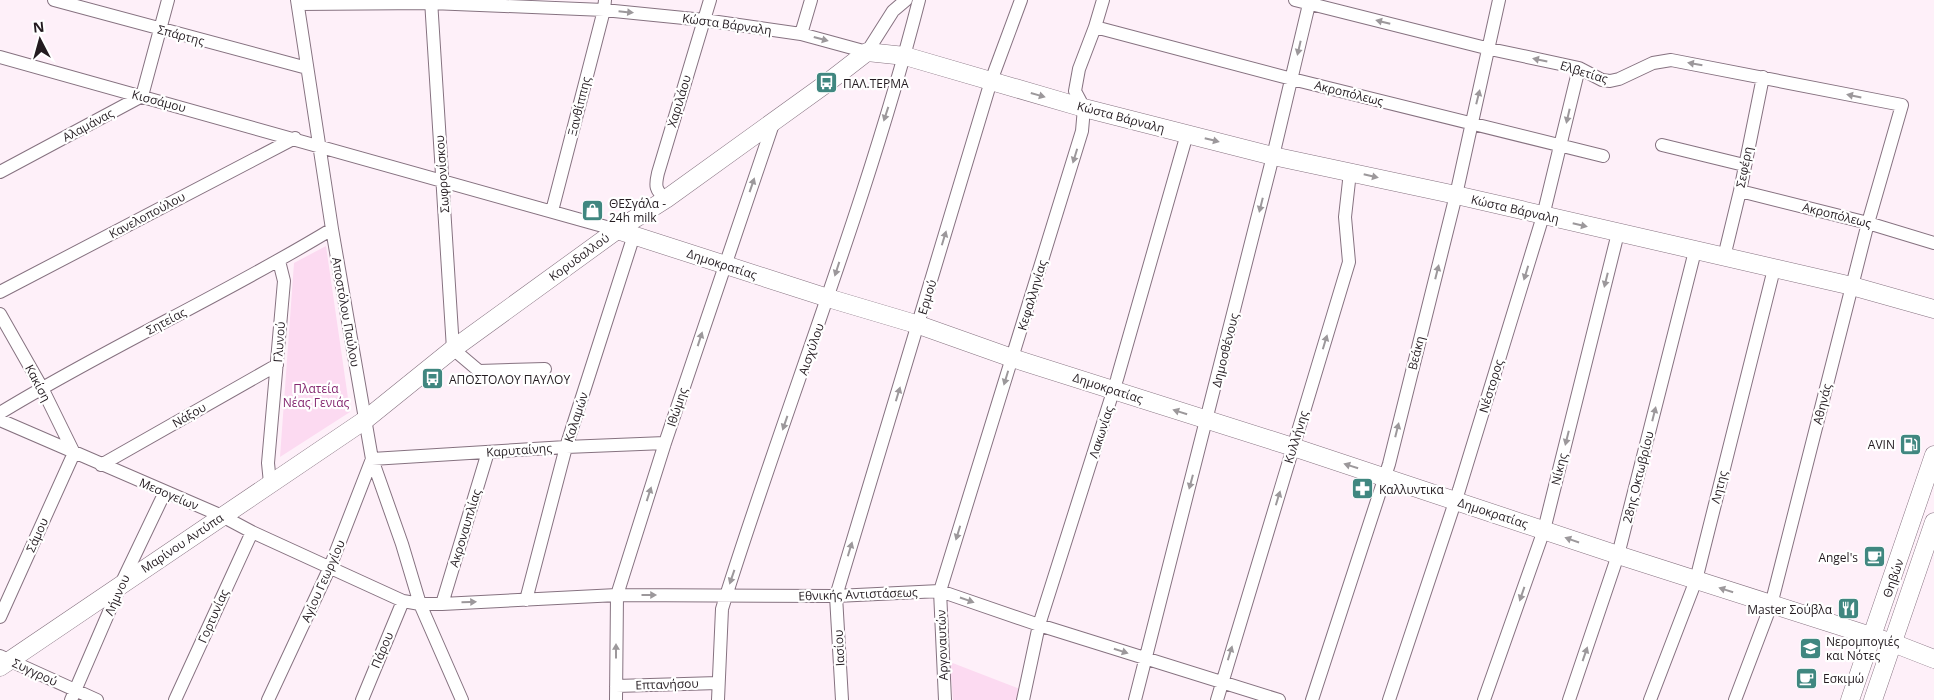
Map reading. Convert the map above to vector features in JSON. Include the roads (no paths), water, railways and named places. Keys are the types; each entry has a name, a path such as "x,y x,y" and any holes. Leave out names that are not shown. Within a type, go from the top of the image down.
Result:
{"street":[{"name":"Σπάρτης","path":"54,0 307,68"},
{"path":"142,96 168,0"},
{"name":"Χαριλάου","path":"666,199 656,190 655,186 710,0"},
{"path":"801,34 811,0"},
{"name":"Κορυδαλλού","path":"364,420 453,349 617,230 666,199 868,52 893,11 906,0"},
{"name":"Αισχύλου","path":"718,700 722,609 828,298 905,56 919,0"},
{"name":"Ερμού","path":"836,596 991,81 1021,0"},
{"name":"Κεφαλληνίας","path":"940,591 1082,131 1084,108 1075,91 1079,68 1096,28 1104,0"},
{"name":"Ελβετίας","path":"1295,0 1310,2 1490,49 1579,68 1602,80 1619,79 1653,63 1671,60 1902,106"},
{"name":"Βεάκη","path":"1312,700 1385,477 1456,195 1500,0"},
{"name":"Κώστα Βάρναλη","path":"297,2 431,1 604,5 801,34 868,52 905,56 1084,108 1273,156 1456,195 1774,270 1852,286 1934,309"},
{"name":"Σωφρονίσκου","path":"431,1 453,349"},
{"name":"Αποστόλου Παύλου","path":"297,2 332,229 372,459 402,544 420,604 460,700"},
{"name":"Δημοσθένους","path":"1136,700 1310,2"},
{"name":"Ξανθίππης","path":"552,211 604,5"},
{"name":"Ακροπόλεως","path":"1096,28 1603,156"},
{"name":"Κισσάμου","path":"0,57 319,145"},
{"name":"Νέστορος","path":"1389,700 1455,501 1544,216 1579,68"},
{"name":"Σεφέρη","path":"1724,257 1740,191 1763,77"},
{"name":"Αλαμάνας","path":"0,172 142,96"},
{"name":"Αθηνάς","path":"1735,700 1771,605 1868,223 1902,106"},
{"name":"Ιθώμης","path":"616,700 617,595 724,264 774,121"},
{"name":"Λακωνίας","path":"1023,700 1039,626 1114,390 1187,134"},
{"name":"Κανελοπούλου","path":"0,292 295,138"},
{"name":"Δημοκρατίας","path":"319,145 634,235 828,298 919,325 1012,358 1293,447 1872,638 1893,643 1934,659"},
{"path":"1662,145 1744,165"},
{"name":"Κυλλήνης","path":"1217,700 1349,262 1345,217 1350,172"},
{"name":"Ακροπόλεως","path":"1740,191 1868,223 1934,243"},
{"name":"Σητείας","path":"0,413 42,388 280,261 332,229"},
{"name":"Νίκης","path":"1484,700 1544,530 1618,233"},
{"name":"Καλαμών","path":"526,600 566,447 634,235"},
{"name":"28ης Οκτωβρίου","path":"1569,700 1618,555 1695,251"},
{"name":"Γλυνού","path":"270,483 268,463 284,281 280,261"},
{"name":"Λητης","path":"1650,700 1696,580 1774,270"},
{"name":"Κακίση","path":"0,314 42,388 74,453"},
{"path":"453,349 479,372 545,369"},
{"name":"Νάξου","path":"101,465 277,364"},
{"name":"Μεσογείων","path":"0,420 222,516 252,532 403,601 420,604"},
{"name":"Μαρίνου Αντύπα","path":"3,661 122,584 364,420"},
{"name":"Καρυταίνης","path":"372,459 665,443"},
{"name":"Ακροναυπλίας","path":"442,604 488,452"},
{"name":"Σάμου","path":"0,617 74,453"},
{"name":"Θηβών","path":"1850,700 1934,456"},
{"name":"Αγίου Γεωργίου","path":"268,700 330,567 372,459"},
{"name":"Λήμνου","path":"73,695 165,492"},
{"name":"Θηβών","path":"1873,700 1931,541 1934,522"},
{"name":"Γορτυνίας","path":"175,700 252,532"},
{"name":"Εθνικής Αντιστάσεως","path":"420,604 617,595 836,596 940,591 1039,626 1279,700"},
{"name":"Αργοναυτών","path":"940,591 945,700"},
{"name":"Ιασίου","path":"836,596 842,700"},
{"name":"Πάρου","path":"362,700 403,601"},
{"name":"Συγγρού","path":"3,661 73,695 97,700"},
{"name":"Επτανήσου","path":"616,686 718,683"}],"place":[{"name":"ΠΑΛ.ΤΕΡΜΑ","path":"827,83"},
{"name":"ΘΕΣγάλα - 24h milk","path":"593,210"},
{"name":"ΑΠΟΣΤΟΛΟΥ ΠΑΥΛΟΥ","path":"433,379"},
{"name":"AVIN","path":"1911,444"},
{"name":"Καλλυντικα","path":"1363,489"},
{"name":"Angel's","path":"1874,557"},
{"name":"Master Σούβλα","path":"1848,609"},
{"name":"Νερομπογιές και Νότες","path":"1810,648"},
{"name":"Εσκιμώ","path":"1807,678"}],"park label":[{"name":"Πλατεία Νέας Γενιάς","path":"316,395"}]}
